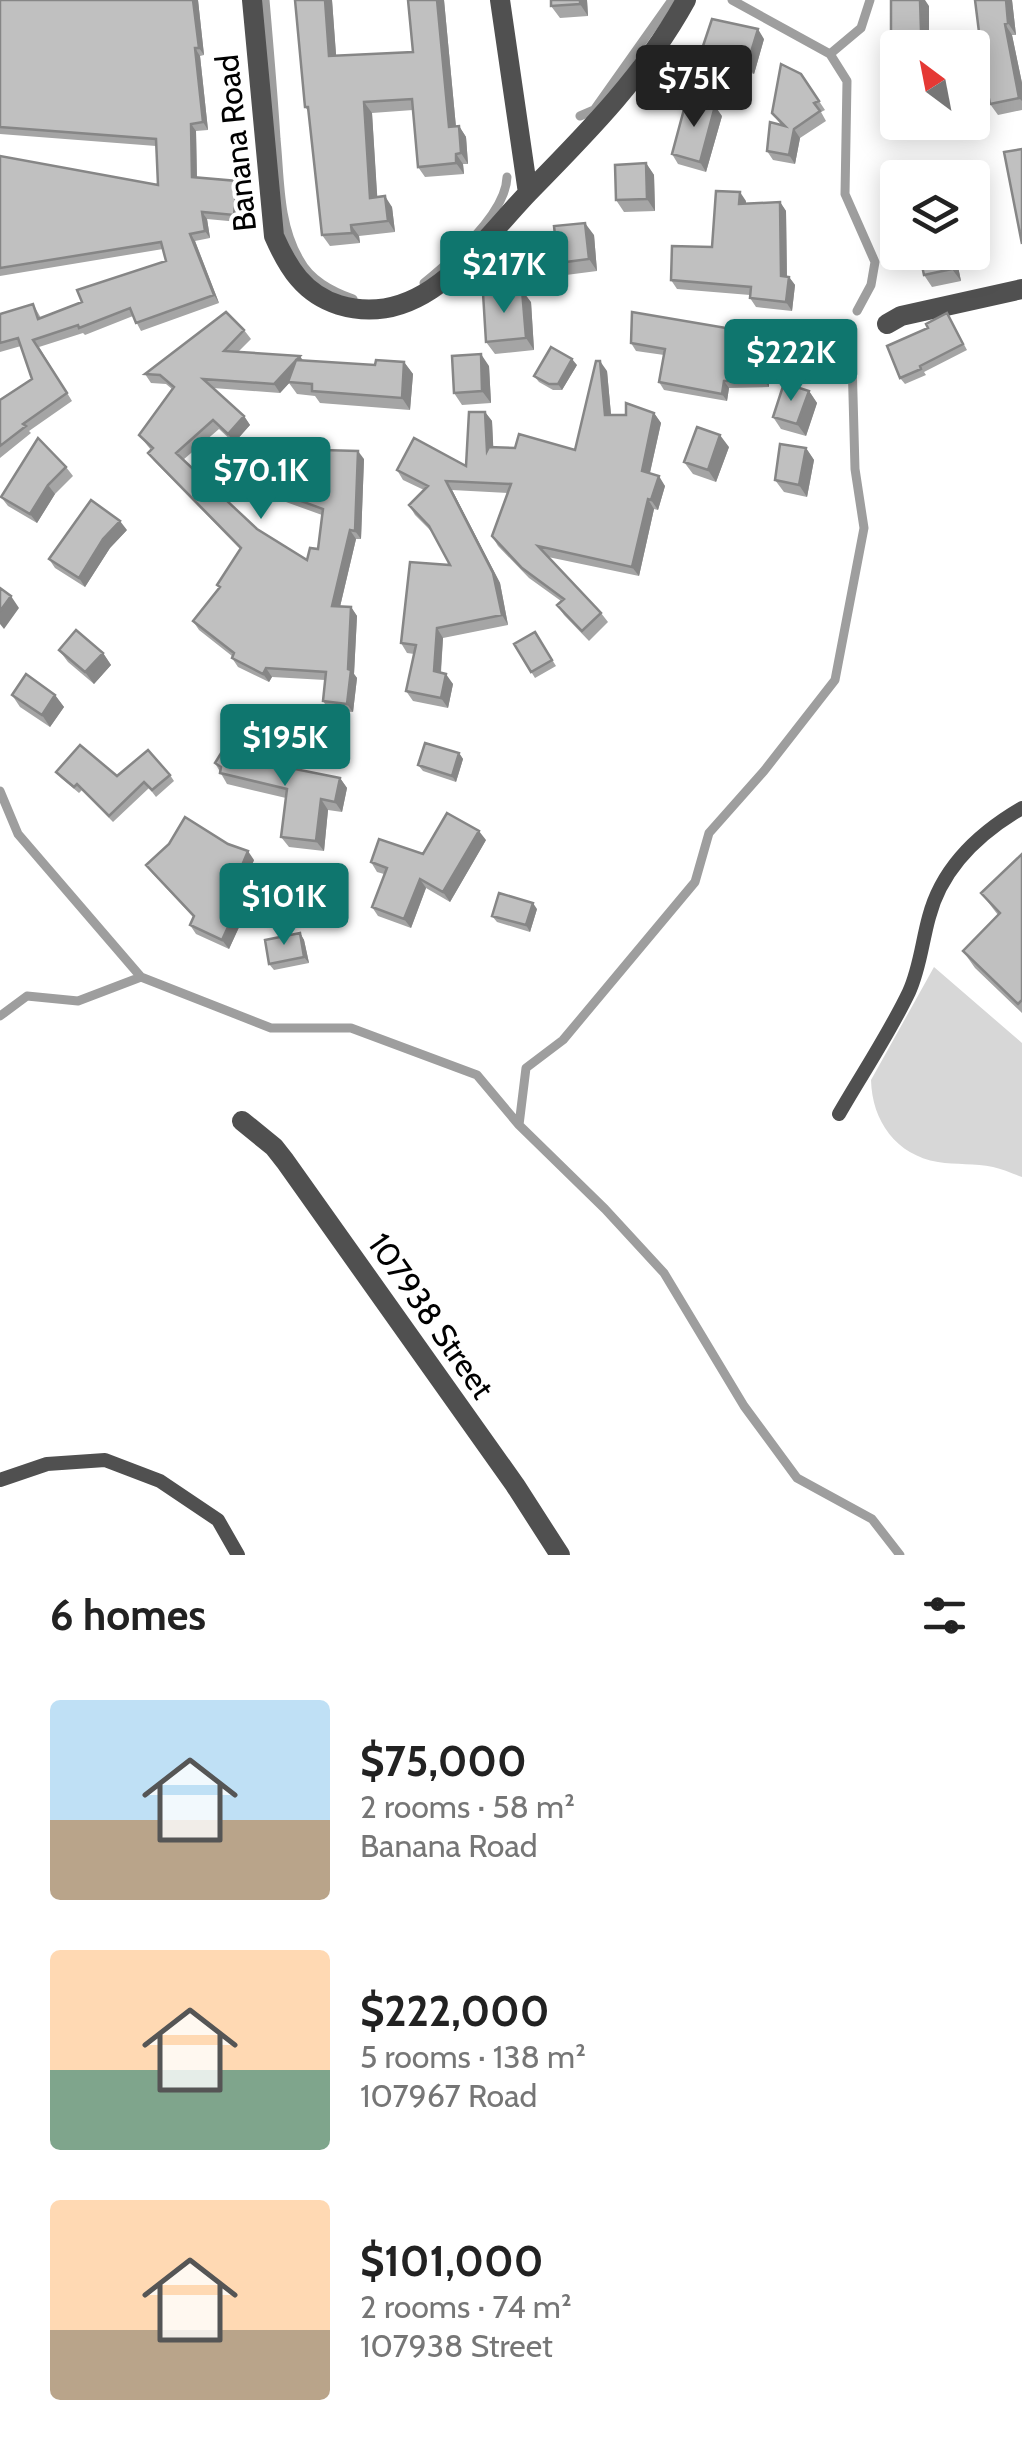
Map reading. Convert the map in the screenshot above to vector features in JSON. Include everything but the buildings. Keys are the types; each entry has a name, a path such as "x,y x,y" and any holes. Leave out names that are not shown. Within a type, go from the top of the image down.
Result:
{"street":[{"name":"Banana Road","path":"252,0 274,236 284,261 300,283 322,300 376,310 401,305 444,281 597,124 648,59 686,0"},
{"path":"500,0 528,192"},
{"path":"888,324 901,316 1022,289"},
{"name":"107938 Street","path":"242,1121 285,1161 560,1555"}],"lane":[{"path":"840,1114 908,992 929,914 941,886 975,838 1022,808"},
{"path":"0,1480 47,1464 105,1460 160,1481 218,1520 238,1555"}],"shaded area":[{"path":"934,967 1022,1043 1022,1177 993,1167 945,1163 910,1152 889,1134 876,1109 871,1080"}],"waterway":[{"path":"265,0 279,185 287,231 309,273 353,299"},
{"path":"580,116 594,110 672,0"},
{"path":"732,0 830,54 847,81 845,194 875,262 871,285 857,311"},
{"path":"830,54 861,28 870,0"},
{"path":"424,283 462,250 487,221 504,191 507,177"},
{"path":"519,1125 526,1068 563,1040 695,882 709,833 764,771 835,680 864,528 855,469 852,359"},
{"path":"0,791 18,834 141,977 271,1028 351,1028 477,1075 519,1125 664,1273 744,1406 797,1478 872,1519 900,1555"},
{"path":"0,1016 27,996 78,1001 141,977"}]}
